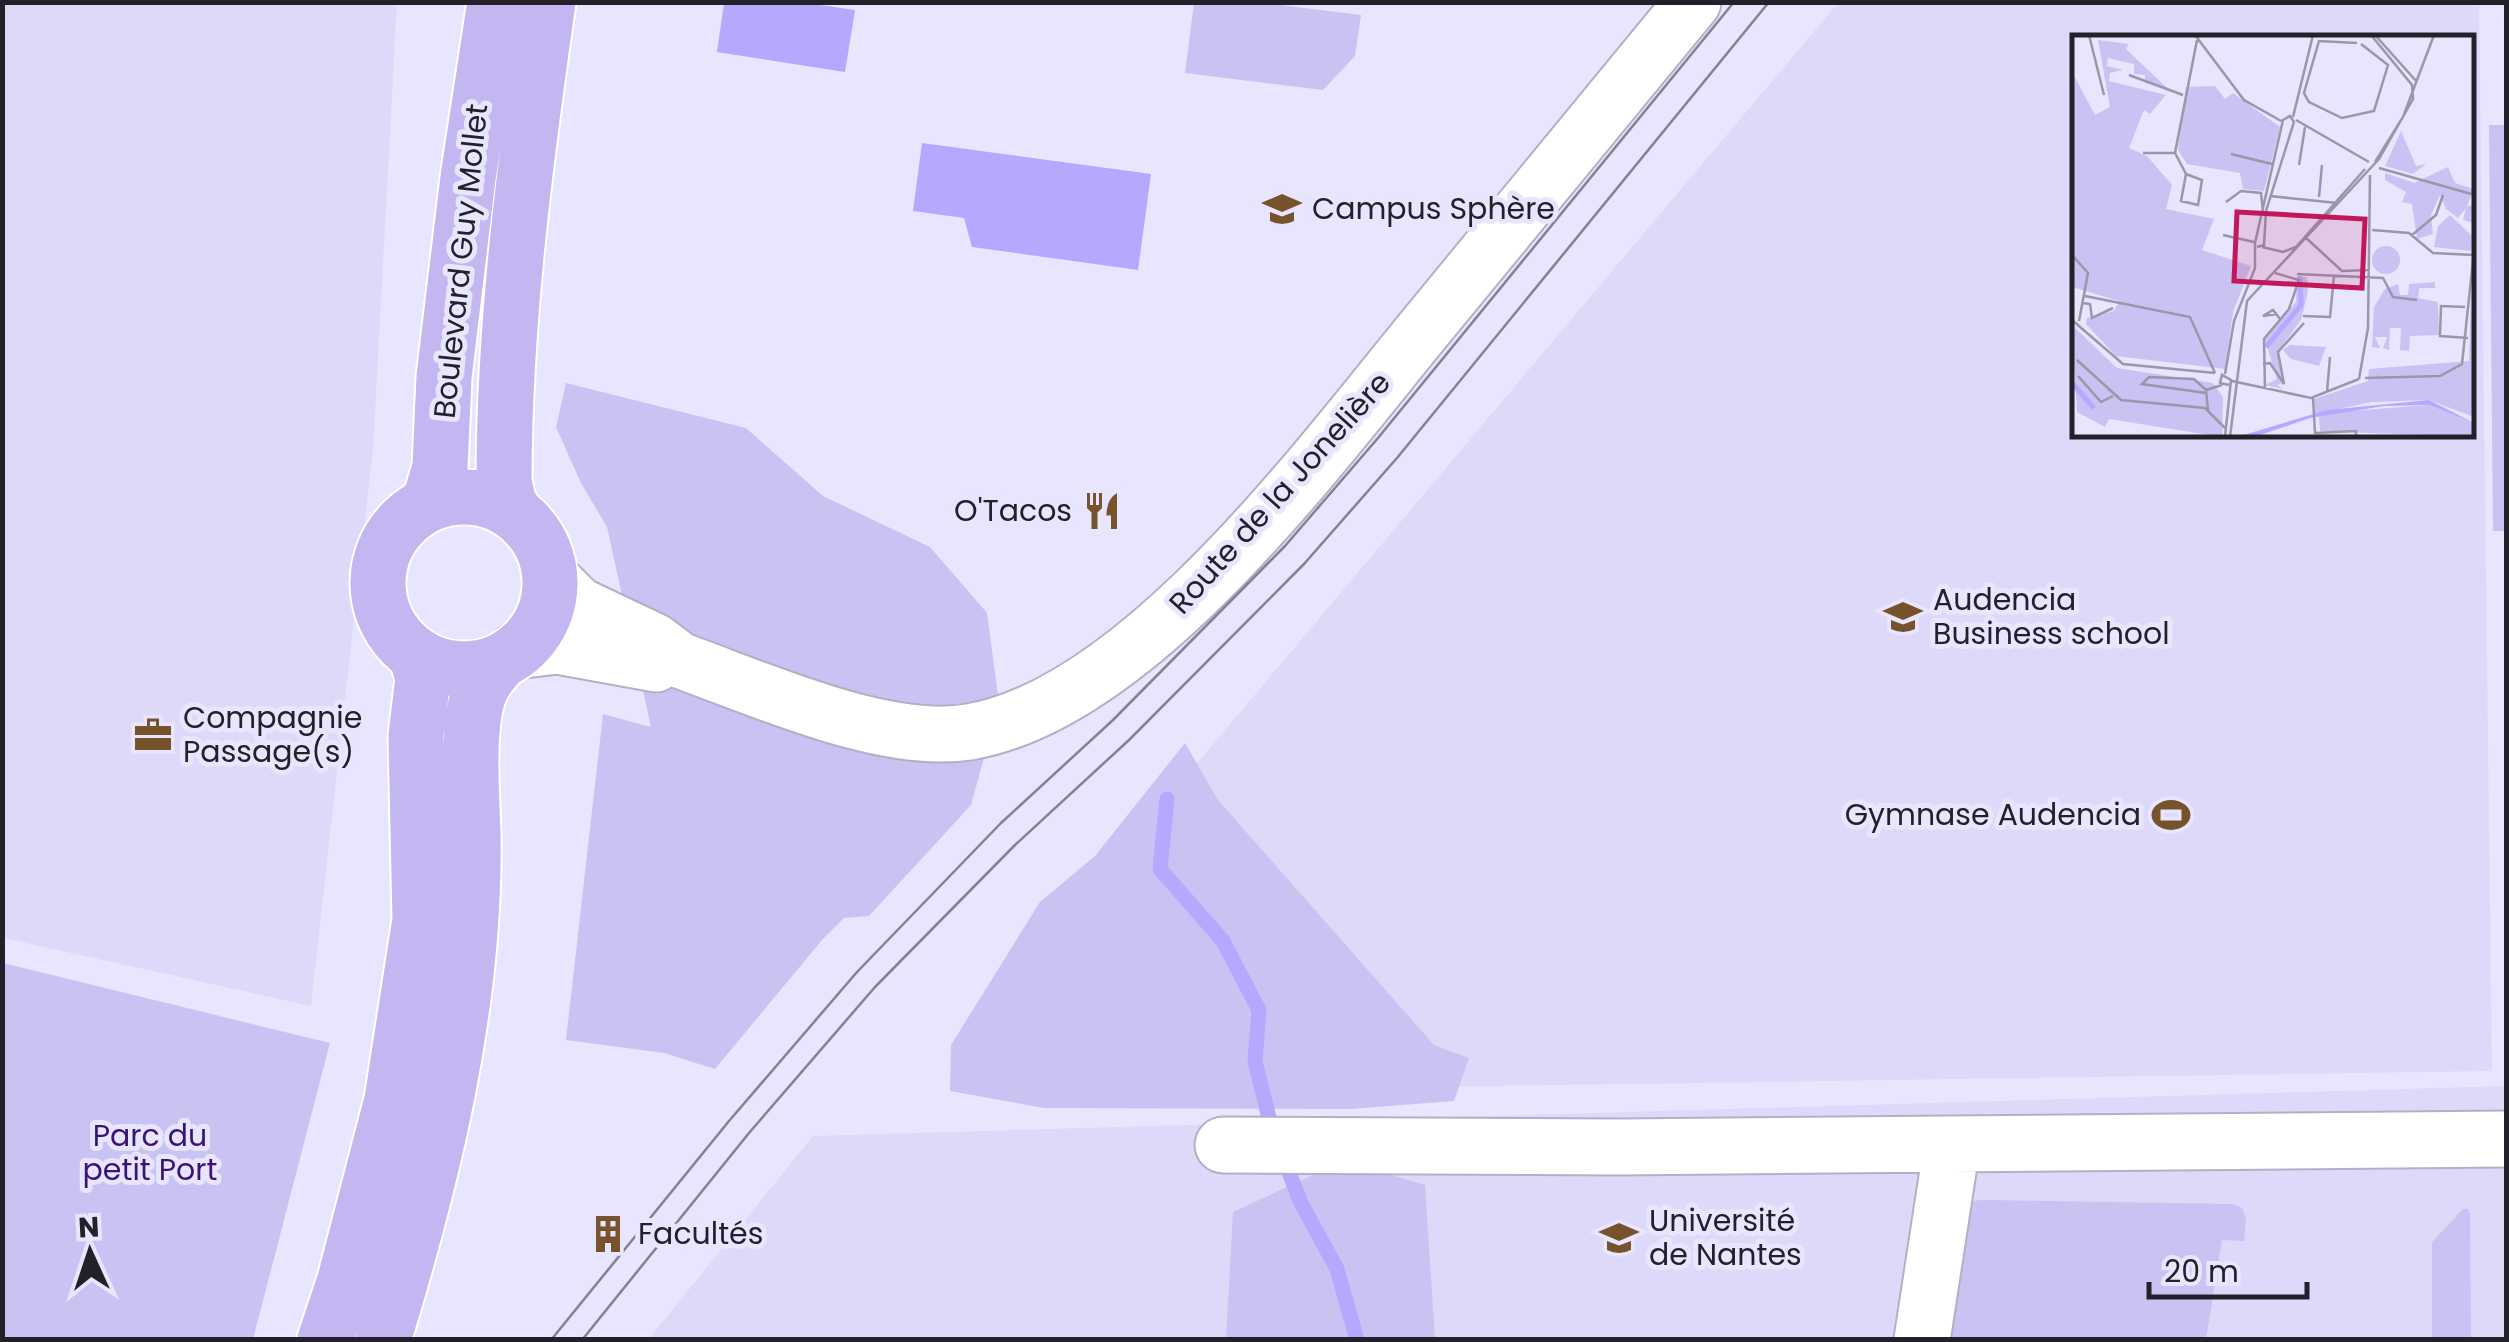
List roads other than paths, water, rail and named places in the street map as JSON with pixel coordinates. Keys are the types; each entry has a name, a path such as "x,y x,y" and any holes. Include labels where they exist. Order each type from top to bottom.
{"main road":[{"name":"Boulevard Guy Mollet","path":"416,512 430,501 440,467 444,377 468,178 495,2"},
{"name":"Boulevard Guy Mollet","path":"516,514 508,504 504,482 508,335 528,138 548,2"},
{"path":"383,1340 444,1110 472,923 472,767 478,694 486,678 509,656 542,618 550,578 543,549 516,514 495,503 473,497 449,498 416,512 386,546 378,580 381,605 390,627 416,654 436,664 480,667 509,656"},
{"path":"324,1340 345,1280 388,1118 420,920 416,736 422,678 416,654"}],"street":[{"name":"Route de la Jonelière","path":"550,578 578,605 654,640 680,660 896,732 934,736 971,732 1050,704 1177,613 1286,495 1694,2"},
{"name":"Route de la Jonelière","path":"509,656 557,646 649,665 680,660"},
{"path":"1223,1145 1454,1148 2506,1139"},
{"path":"1922,1340 1952,1145"}],"waterway":[{"path":"1167,799 1160,869 1223,941 1259,1010 1255,1061 1269,1118"},
{"path":"1289,1172 1300,1201 1337,1269 1357,1340"}],"tram line":[{"path":"551,1340 729,1121 857,972 1001,823 1113,720 1285,546 1734,2"},
{"path":"582,1340 749,1133 875,987 1304,564 1397,458 1769,2"}],"place":[{"name":"Campus Sphère","path":"1282,209"},
{"name":"O'Tacos","path":"1102,511"},
{"name":"Audencia Business school","path":"1903,617"},
{"name":"Compagnie Passage(s)","path":"153,735"},
{"name":"Gymnase Audencia","path":"2171,815"},
{"name":"Facultés","path":"608,1234"},
{"name":"Université de Nantes","path":"1619,1238"}],"park label":[{"name":"Parc du petit Port","path":"150,1153"}]}
